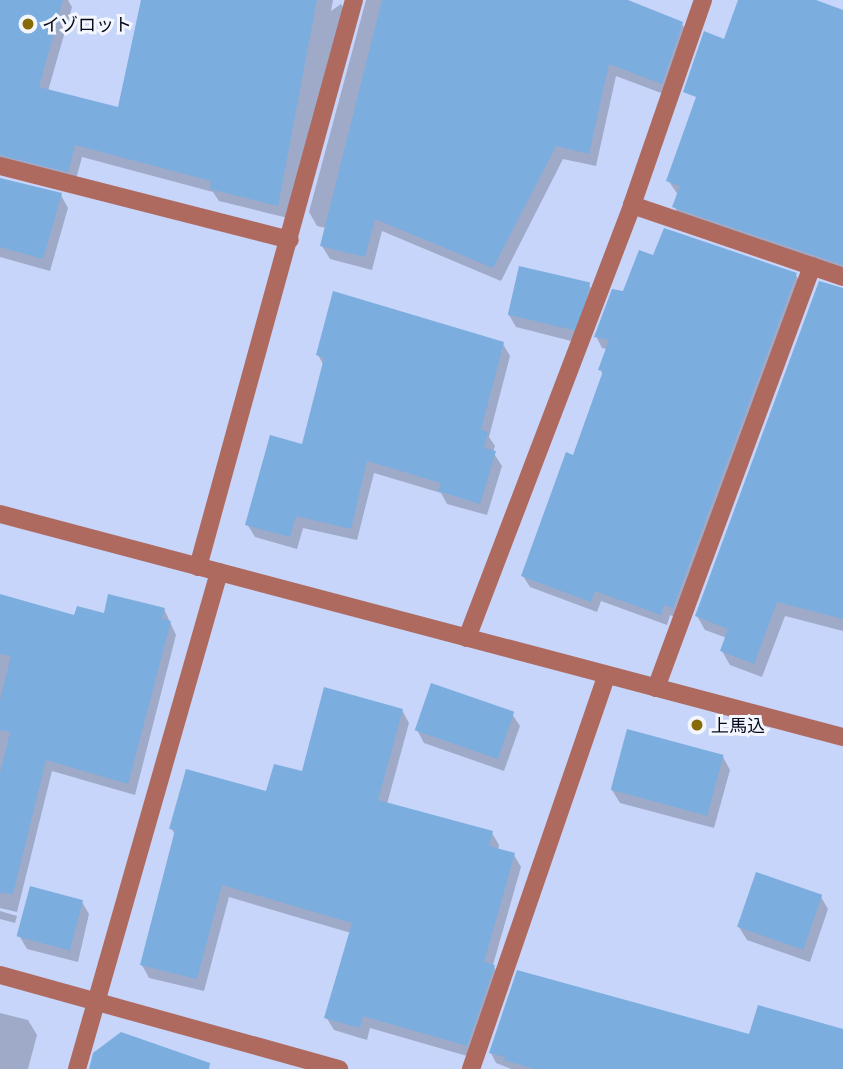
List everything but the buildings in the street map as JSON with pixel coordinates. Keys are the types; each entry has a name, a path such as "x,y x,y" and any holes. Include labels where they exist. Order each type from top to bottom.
{"street":[{"path":"198,567 354,0"},
{"path":"467,638 632,205 703,0"},
{"path":"0,166 290,240"},
{"path":"632,205 843,277"},
{"path":"656,688 812,266"},
{"path":"0,514 843,737"},
{"path":"77,1069 219,572"},
{"path":"471,1069 607,675"},
{"path":"0,975 339,1069"}],"place":[{"name":"イゾロット","path":"28,24"},
{"name":"上馬込","path":"697,725"}]}
